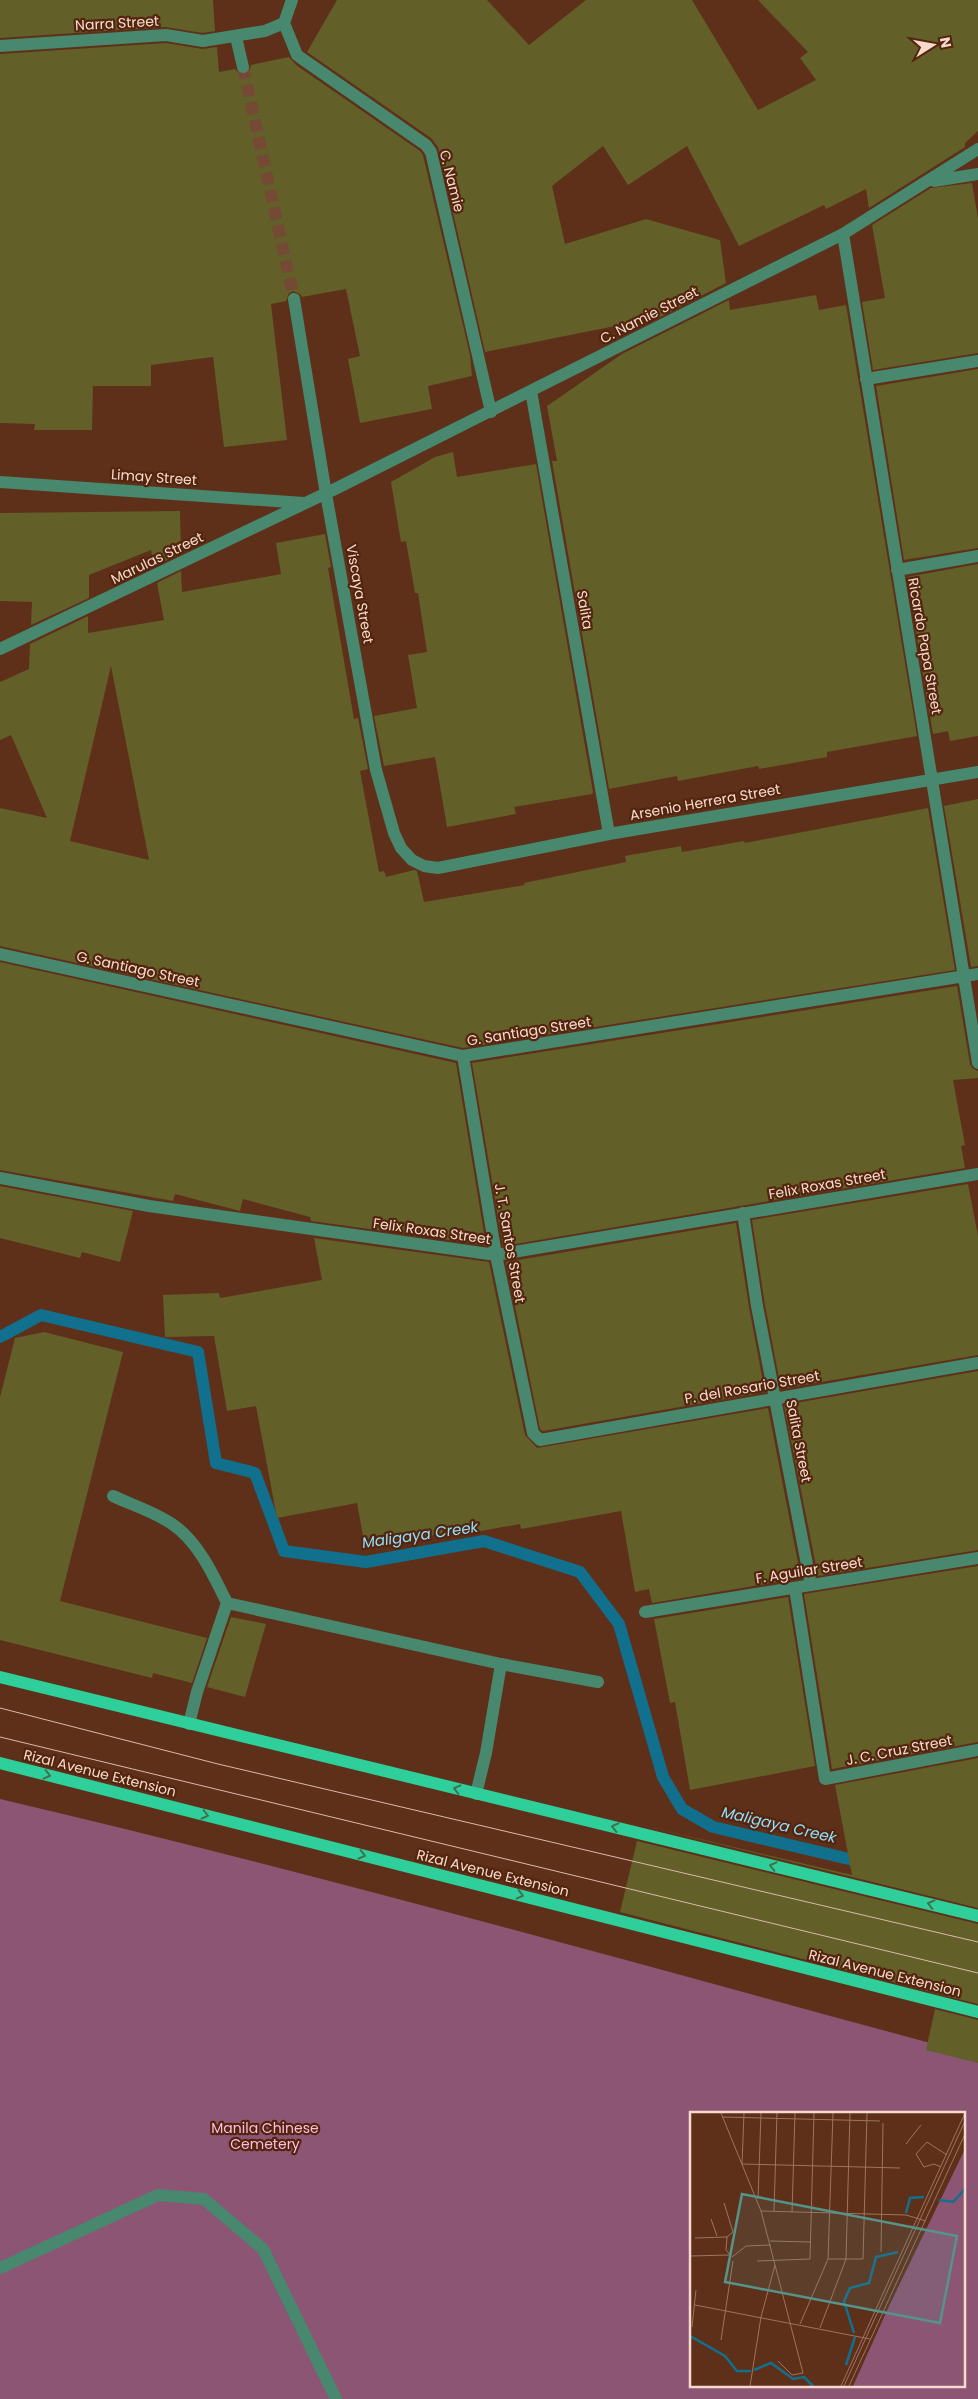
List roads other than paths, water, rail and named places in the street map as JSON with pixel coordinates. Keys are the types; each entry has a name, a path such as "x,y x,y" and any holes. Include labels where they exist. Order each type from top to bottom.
{"main road":[{"path":"0,1677 978,1916"},
{"name":"Rizal Avenue Extension","path":"0,1763 978,2012"}],"street":[{"path":"284,23 292,0"},
{"name":"Narra Street","path":"0,46 166,36 204,42 265,31 284,23"},
{"name":"C. Namie","path":"284,23 297,54 301,58 426,145 430,152 491,412"},
{"path":"236,37 243,67"},
{"name":"C. Namie Street","path":"326,494 843,234 929,182 978,149"},
{"path":"929,182 978,174"},
{"name":"Ricardo Papa Street","path":"843,234 978,1063"},
{"name":"Viscaya Street","path":"294,299 326,494 376,770 394,833 401,848 412,860 424,866 438,868"},
{"path":"866,379 978,361"},
{"name":"Salita","path":"532,391 609,834"},
{"name":"Limay Street","path":"0,482 306,503"},
{"name":"Marulas Street","path":"0,649 326,494"},
{"path":"897,570 978,556"},
{"name":"Arsenio Herrera Street","path":"438,868 609,834 978,772"},
{"name":"G. Santiago Street","path":"0,954 463,1056 978,974"},
{"name":"J. T. Santos Street","path":"463,1056 496,1255 533,1433"},
{"name":"Felix Roxas Street","path":"0,1178 149,1206 496,1255 978,1174"},
{"name":"Salita Street","path":"743,1213 757,1306 811,1585"},
{"name":"P. del Rosario Street","path":"533,1433 540,1440 550,1439 978,1363"},
{"path":"113,1496 173,1524 191,1543 212,1572 227,1603 197,1692 189,1724"},
{"name":"F. Aguilar Street","path":"645,1612 978,1558"},
{"name":"J. C. Cruz Street","path":"796,1588 825,1779 978,1750"},
{"path":"227,1603 501,1664 598,1682"},
{"path":"476,1794 486,1753 501,1664"},
{"path":"0,2268 158,2195 204,2199 263,2249 336,2399"}],"waterway":[{"name":"Maligaya Creek","path":"0,1337 41,1315 198,1352 216,1463 255,1473 284,1551 366,1562 484,1541 580,1572 619,1624 663,1777 682,1809 713,1827 866,1863"}],"tunnel":[{"path":"243,67 294,299"}],"tram line":[{"path":"0,1708 218,1764 978,1942"},
{"path":"0,1737 978,1973"}],"park label":[{"name":"Manila Chinese Cemetery","path":"265,2136"}]}
